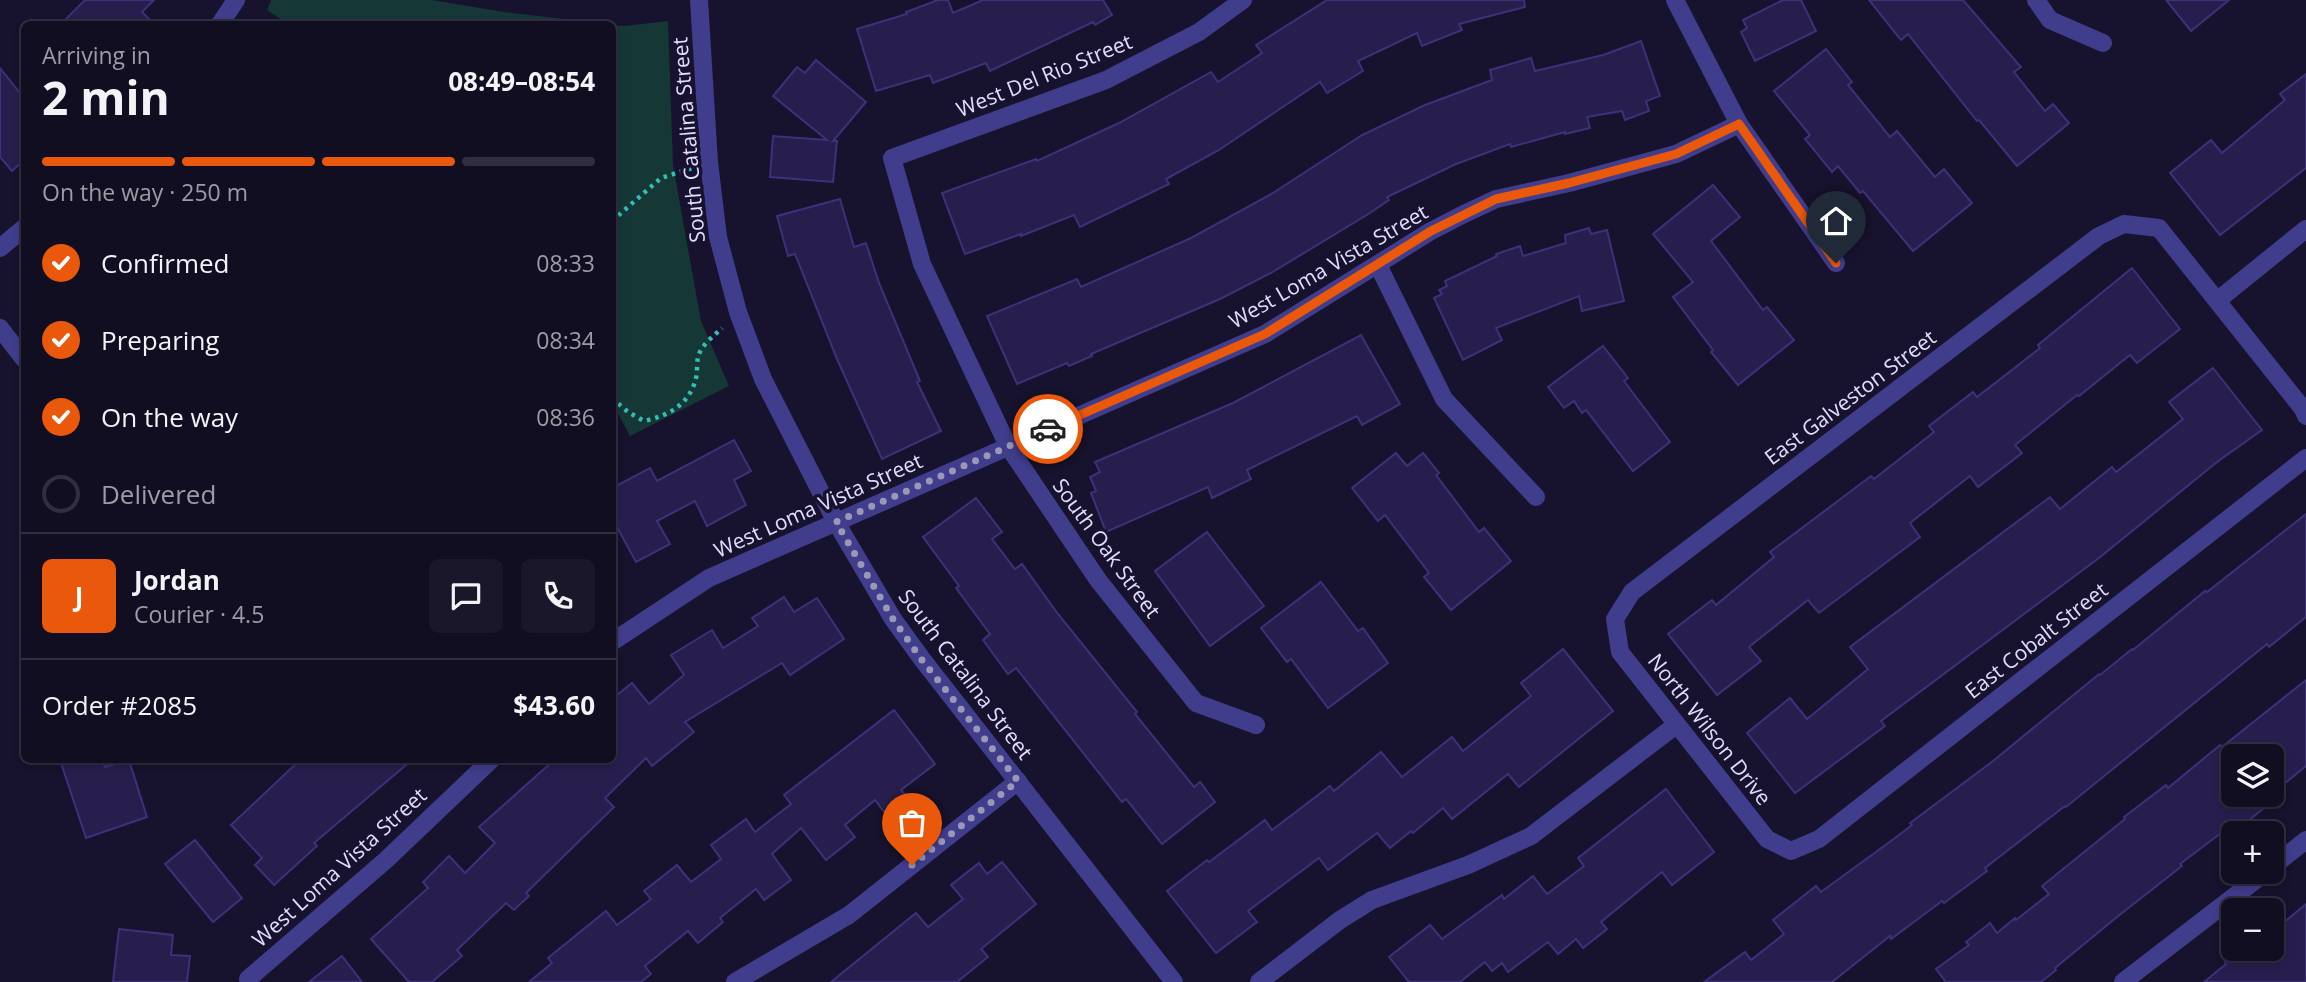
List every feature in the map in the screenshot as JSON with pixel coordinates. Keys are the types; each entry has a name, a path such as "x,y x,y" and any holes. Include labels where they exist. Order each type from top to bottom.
{"street":[{"name":"South Catalina Street","path":"699,0 709,163 718,237 738,312 763,379 836,522 893,619 922,660 1174,982"},
{"name":"West Del Rio Street","path":"892,158 1106,79 1199,32 1243,0"},
{"path":"1675,0 1739,124 1836,263"},
{"path":"2036,0 2050,20 2103,43"},
{"name":"West Loma Vista Street","path":"616,639 709,578 1265,334 1431,231 1496,199 1569,183 1676,154 1739,124"},
{"name":"South Oak Street","path":"892,158 922,264 1008,446 1098,580 1196,703 1256,725"},
{"name":"East Galveston Street","path":"1615,619 1632,592 1643,583 2099,236 2123,224 2159,228 2218,300"},
{"path":"2305,413 2218,300 2306,229"},
{"path":"0,247 21,230"},
{"path":"1378,265 1444,399 1536,497"},
{"path":"0,328 21,355"},
{"name":"East Cobalt Street","path":"1791,851 1819,839 2306,458"},
{"name":"North Wilson Drive","path":"1615,619 1620,652 1768,839 1791,851"},
{"path":"1259,982 1340,920 1372,900 1468,864 1531,836 1676,725"},
{"name":"West Loma Vista Street","path":"248,981 386,860 488,763"},
{"path":"736,982 849,915 1018,781"},
{"path":"2284,858 2306,841"},
{"path":"2123,982 2250,884"}],"path":[{"path":"616,217 661,178 709,163"},
{"path":"616,402 644,421 659,417 684,403 692,391 702,349 738,312"}],"green space":[{"path":"271,0 432,0 582,21 284,21 267,10"},
{"path":"668,21 673,165 701,321 729,386 630,436 616,410 616,25"}],"building":[{"path":"85,0 154,0 142,12 151,21 64,21"},
{"path":"938,0 948,0 953,13 983,0 1103,0 1112,15 990,71 986,63 933,83 930,75 876,91 857,29 907,14 906,12"},
{"path":"1327,0 1524,0 1525,7 1459,24 1462,30 1422,46 1417,33 1358,61 1363,71 1327,93 1320,82 1219,150 1166,179 1169,184 1080,227 1074,215 965,254 942,193 1036,159 1037,161 1119,123 1211,72 1218,82 1262,53 1256,45"},
{"path":"1783,0 1801,0 1816,31 1755,61 1741,32 1747,28 1743,20"},
{"path":"1869,0 1963,0 2021,67 2014,72 2045,111 2053,104 2069,123 2017,166 1979,120 1977,121 1908,34 1901,40"},
{"path":"2166,0 2229,0 2191,31"},
{"path":"1641,41 1660,96 1646,101 1649,111 1625,120 1622,111 1587,117 1590,128 1511,147 1510,144 1456,164 1387,197 1389,200 1370,213 1271,273 1220,299 1069,366 1067,363 1017,384 987,316 1077,279 1081,287 1191,238 1273,193 1362,135 1425,105 1492,80 1490,70 1531,58 1535,71 1603,55"},
{"path":"1826,49 1852,82 1848,85 1890,137 1897,131 1935,177 1944,169 1972,203 1913,251 1863,191 1860,193 1838,166 1832,172 1805,139 1810,135 1774,91"},
{"path":"816,60 866,102 833,141 837,141 833,182 770,177 773,136 827,140 773,96 797,67 805,73"},
{"path":"0,68 21,94 21,163 12,171 0,157"},
{"path":"2306,74 2306,168 2220,235 2170,173 2211,140 2222,153 2285,100 2280,94"},
{"path":"1713,185 1740,217 1711,241 1763,310 1767,307 1794,340 1738,385 1711,352 1713,350 1673,297 1693,282 1653,234"},
{"path":"840,199 854,247 866,243 879,283 920,381 917,382 941,431 882,459 837,359 795,254 788,256 777,216"},
{"path":"1589,228 1591,234 1607,230 1624,301 1582,311 1579,296 1496,328 1502,340 1463,360 1434,298 1442,294 1439,290 1447,286 1445,281 1497,256 1496,254 1520,246 1523,256 1566,243 1565,235"},
{"path":"2132,268 2180,329 2137,363 2130,355 2077,395 2015,445 2022,453 1978,487 1970,476 1910,523 1920,537 1819,613 1808,600 1749,647 1761,661 1717,695 1668,634 1712,600 1716,605 1774,557 1770,552 1871,476 1874,479 1934,432 1929,426 1973,392 1977,397 2040,348 2038,345"},
{"path":"1361,335 1400,404 1362,425 1357,416 1247,470 1251,479 1212,498 1208,487 1106,532 1091,493 1096,491 1090,477 1100,472 1095,462 1233,403"},
{"path":"1603,346 1628,378 1624,381 1670,442 1633,471 1586,410 1582,413 1574,401 1564,408 1548,387"},
{"path":"2213,368 2262,430 2217,462 2099,558 1881,721 1885,726 1795,793 1747,733 1790,698 1807,719 1868,669 1850,647 2050,497 2060,509 2112,467 2116,472 2183,419 2169,402"},
{"path":"734,440 751,471 734,480 746,505 707,526 695,501 657,521 670,544 636,562 616,525 616,486 650,468 657,481"},
{"path":"1396,453 1407,466 1423,453 1439,473 1436,475 1479,532 1484,528 1511,561 1451,610 1424,577 1429,573 1385,515 1378,521 1352,488"},
{"path":"976,498 1002,532 992,539 1015,569 1022,564 1058,614 1137,712 1135,714 1194,787 1200,782 1215,802 1162,844 1126,799 1122,802 1016,668 1008,674 983,640 990,634 923,537"},
{"path":"2306,514 2306,617 2269,647 2267,644 2066,807 1985,868 1987,871 1891,939 1890,936 1832,982 1704,982 1745,952 1751,960 1784,934 1773,920 1816,886 1821,892 1895,838 1912,825 1910,823 1993,761 2099,674"},
{"path":"1207,532 1264,606 1210,646 1155,571"},
{"path":"1321,582 1358,631 1363,628 1388,663 1328,708 1291,659 1287,662 1261,628"},
{"path":"784,597 794,612 817,598 844,639 790,675 782,663 685,722 694,732 652,766 646,758 605,798 614,807 526,893 529,896 514,910 506,903 457,950 462,956 432,982 409,982 371,939 428,888 423,882 449,856 465,873 495,843 479,827 551,763 616,763 616,696 632,683 649,704 684,675 671,655 712,630 723,648 758,626 752,618"},
{"path":"1563,649 1613,711 1519,787 1508,774 1452,819 1443,808 1390,848 1377,833 1328,870 1319,858 1248,911 1257,922 1216,953 1167,891 1265,820 1272,830 1330,786 1334,791 1381,752 1402,777 1452,737 1463,751 1531,696 1521,683"},
{"path":"2306,680 2306,766 2284,784 2284,744 2226,744"},
{"path":"894,710 935,764 901,790 907,797 885,813 875,800 845,825 855,837 826,860 801,828 772,854 791,880 764,900 756,889 720,918 723,922 698,943 688,931 645,966 651,974 641,982 529,982 552,963 548,958 606,911 617,925 651,899 644,891 677,865 691,882 721,859 711,845 746,819 755,832 791,804 784,795"},
{"path":"2220,745 2221,807 2265,807 2248,821 2221,821 2221,833 2180,864 2182,866 2041,982 1946,982 1936,969 1969,945 1966,942 1990,923 1997,933 2015,918 2016,920 2049,894 2042,886 2125,819 2124,817 2166,785 2168,788"},
{"path":"61,763 103,763 105,767 130,763 147,817 86,838"},
{"path":"297,763 408,763 314,843 317,846 274,885 255,865 262,858 231,825"},
{"path":"1666,789 1714,852 1672,885 1662,872 1601,922 1607,929 1583,948 1576,939 1558,954 1548,942 1508,972 1502,963 1492,971 1485,962 1460,982 1409,982 1389,957 1430,925 1442,939 1502,895 1504,899 1533,876 1547,894 1584,866 1578,858"},
{"path":"195,840 242,898 213,922 165,864"},
{"path":"1002,862 1036,904 981,949 988,957 957,982 831,982 916,913 928,927 963,899 951,885 979,863 987,874"},
{"path":"2306,904 2306,982 2204,982 2226,961 2284,961 2284,922"},
{"path":"119,929 173,935 171,955 190,956 187,982 113,982"},
{"path":"342,956 362,982 309,982"}],"way so far":[{"path":"912,865 1018,781 893,619 836,522 1048,429"}],"route":[{"path":"1048,429 1265,334 1431,231 1496,199 1569,183 1676,154 1739,124 1836,263"}]}
